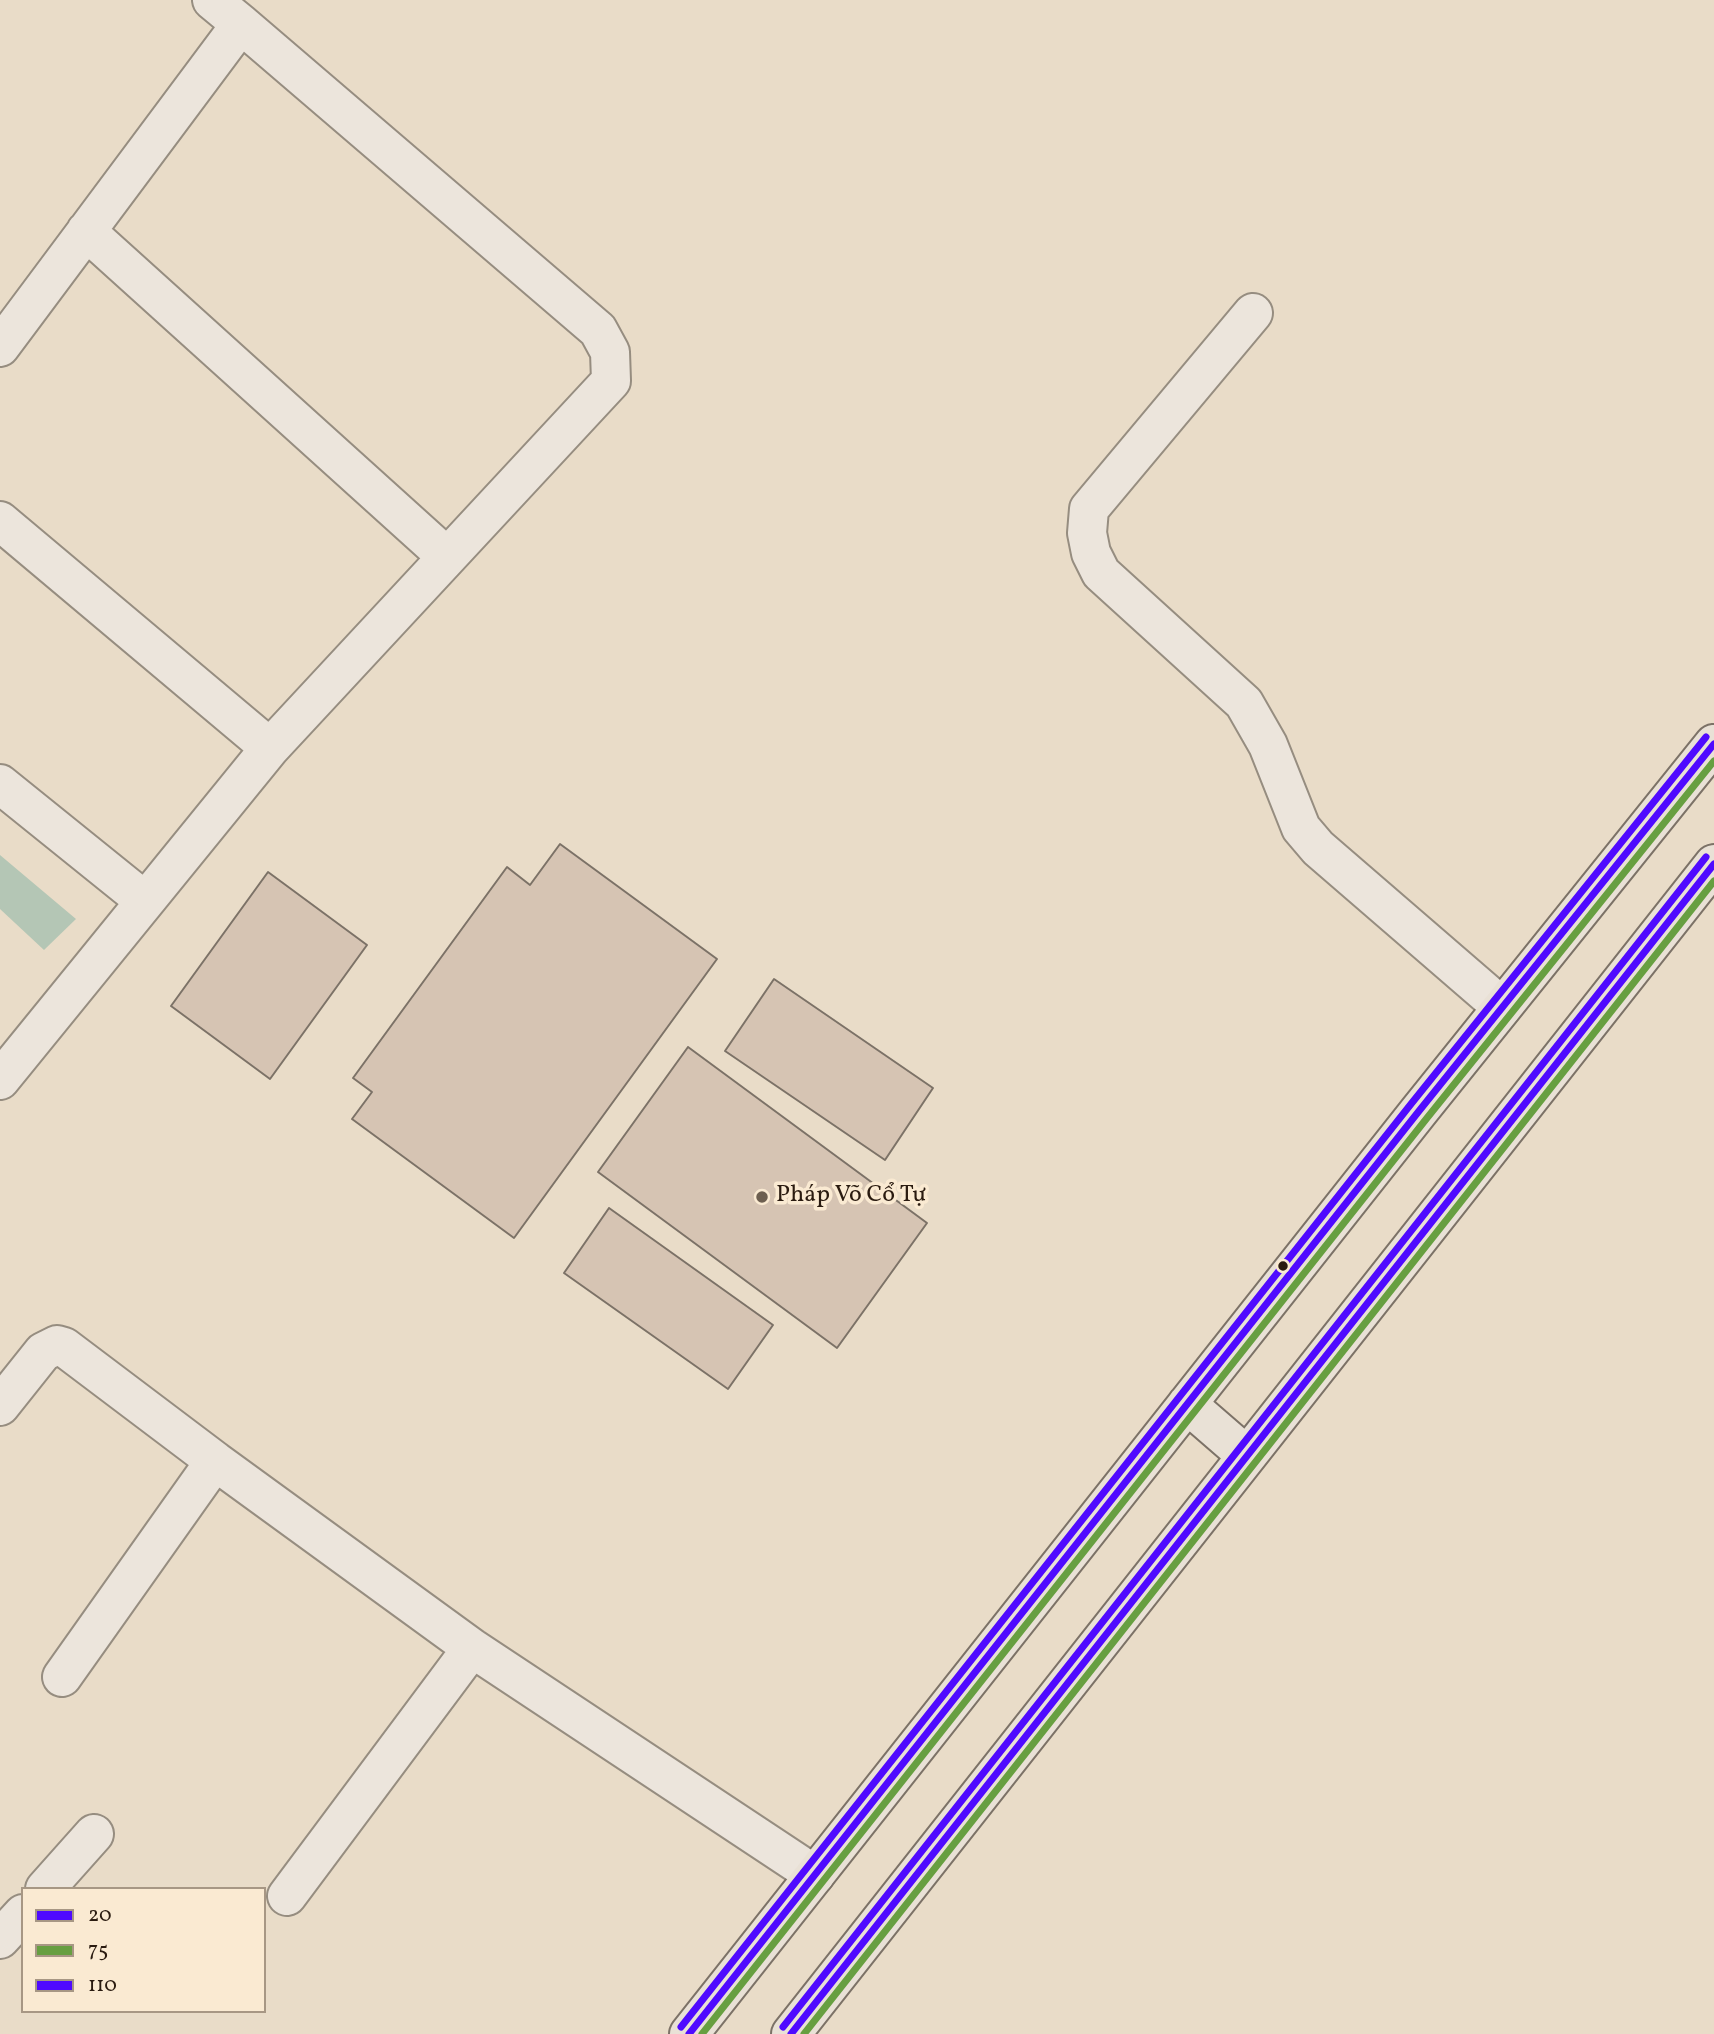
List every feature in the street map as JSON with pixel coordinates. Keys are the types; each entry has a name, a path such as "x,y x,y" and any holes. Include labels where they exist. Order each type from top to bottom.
{"main road":[{"path":"689,2034 1502,1007 1714,744"},
{"path":"791,2034 1714,864"},
{"path":"1187,1404 1247,1455"}],"street":[{"path":"0,347 86,231 226,12 598,330 610,352 611,381 270,748 0,1080"},
{"path":"86,231 447,557"},
{"path":"1253,313 1089,509 1087,533 1091,553 1101,573 1244,703 1268,745 1301,828 1318,848 1502,1007"},
{"path":"0,520 270,748"},
{"path":"0,784 145,901"},
{"path":"0,1406 43,1352 57,1345 64,1347 472,1648 815,1875"},
{"path":"62,1677 215,1461"},
{"path":"287,1896 472,1648"},
{"path":"47,1887 94,1834"},
{"path":"0,1939 21,1916"}],"shaded area":[{"path":"0,855 76,919 44,950 0,909"}],"building":[{"path":"560,844 717,959 514,1238 352,1119 372,1092 353,1078 507,867 530,885"},
{"path":"268,872 367,945 270,1079 171,1006"},
{"path":"774,979 933,1088 885,1160 725,1051"},
{"name":"Pháp Võ Cổ Tự","path":"688,1047 927,1223 837,1348 598,1172"},
{"path":"609,1208 773,1325 728,1389 564,1273"}],"transit line":[{"name":"110","path":"681,2027 1411,1104 1706,737"},
{"name":"20","path":"689,2034 1419,1111 1714,744"},
{"name":"75","path":"702,2034 1427,1118 1714,761"},
{"name":"110","path":"783,2027 1706,857"},
{"name":"20","path":"791,2034 1714,864"},
{"name":"75","path":"804,2034 1714,881"}],"place":[{"name":"Pháp Võ Cổ Tự","path":"762,1197"}]}
